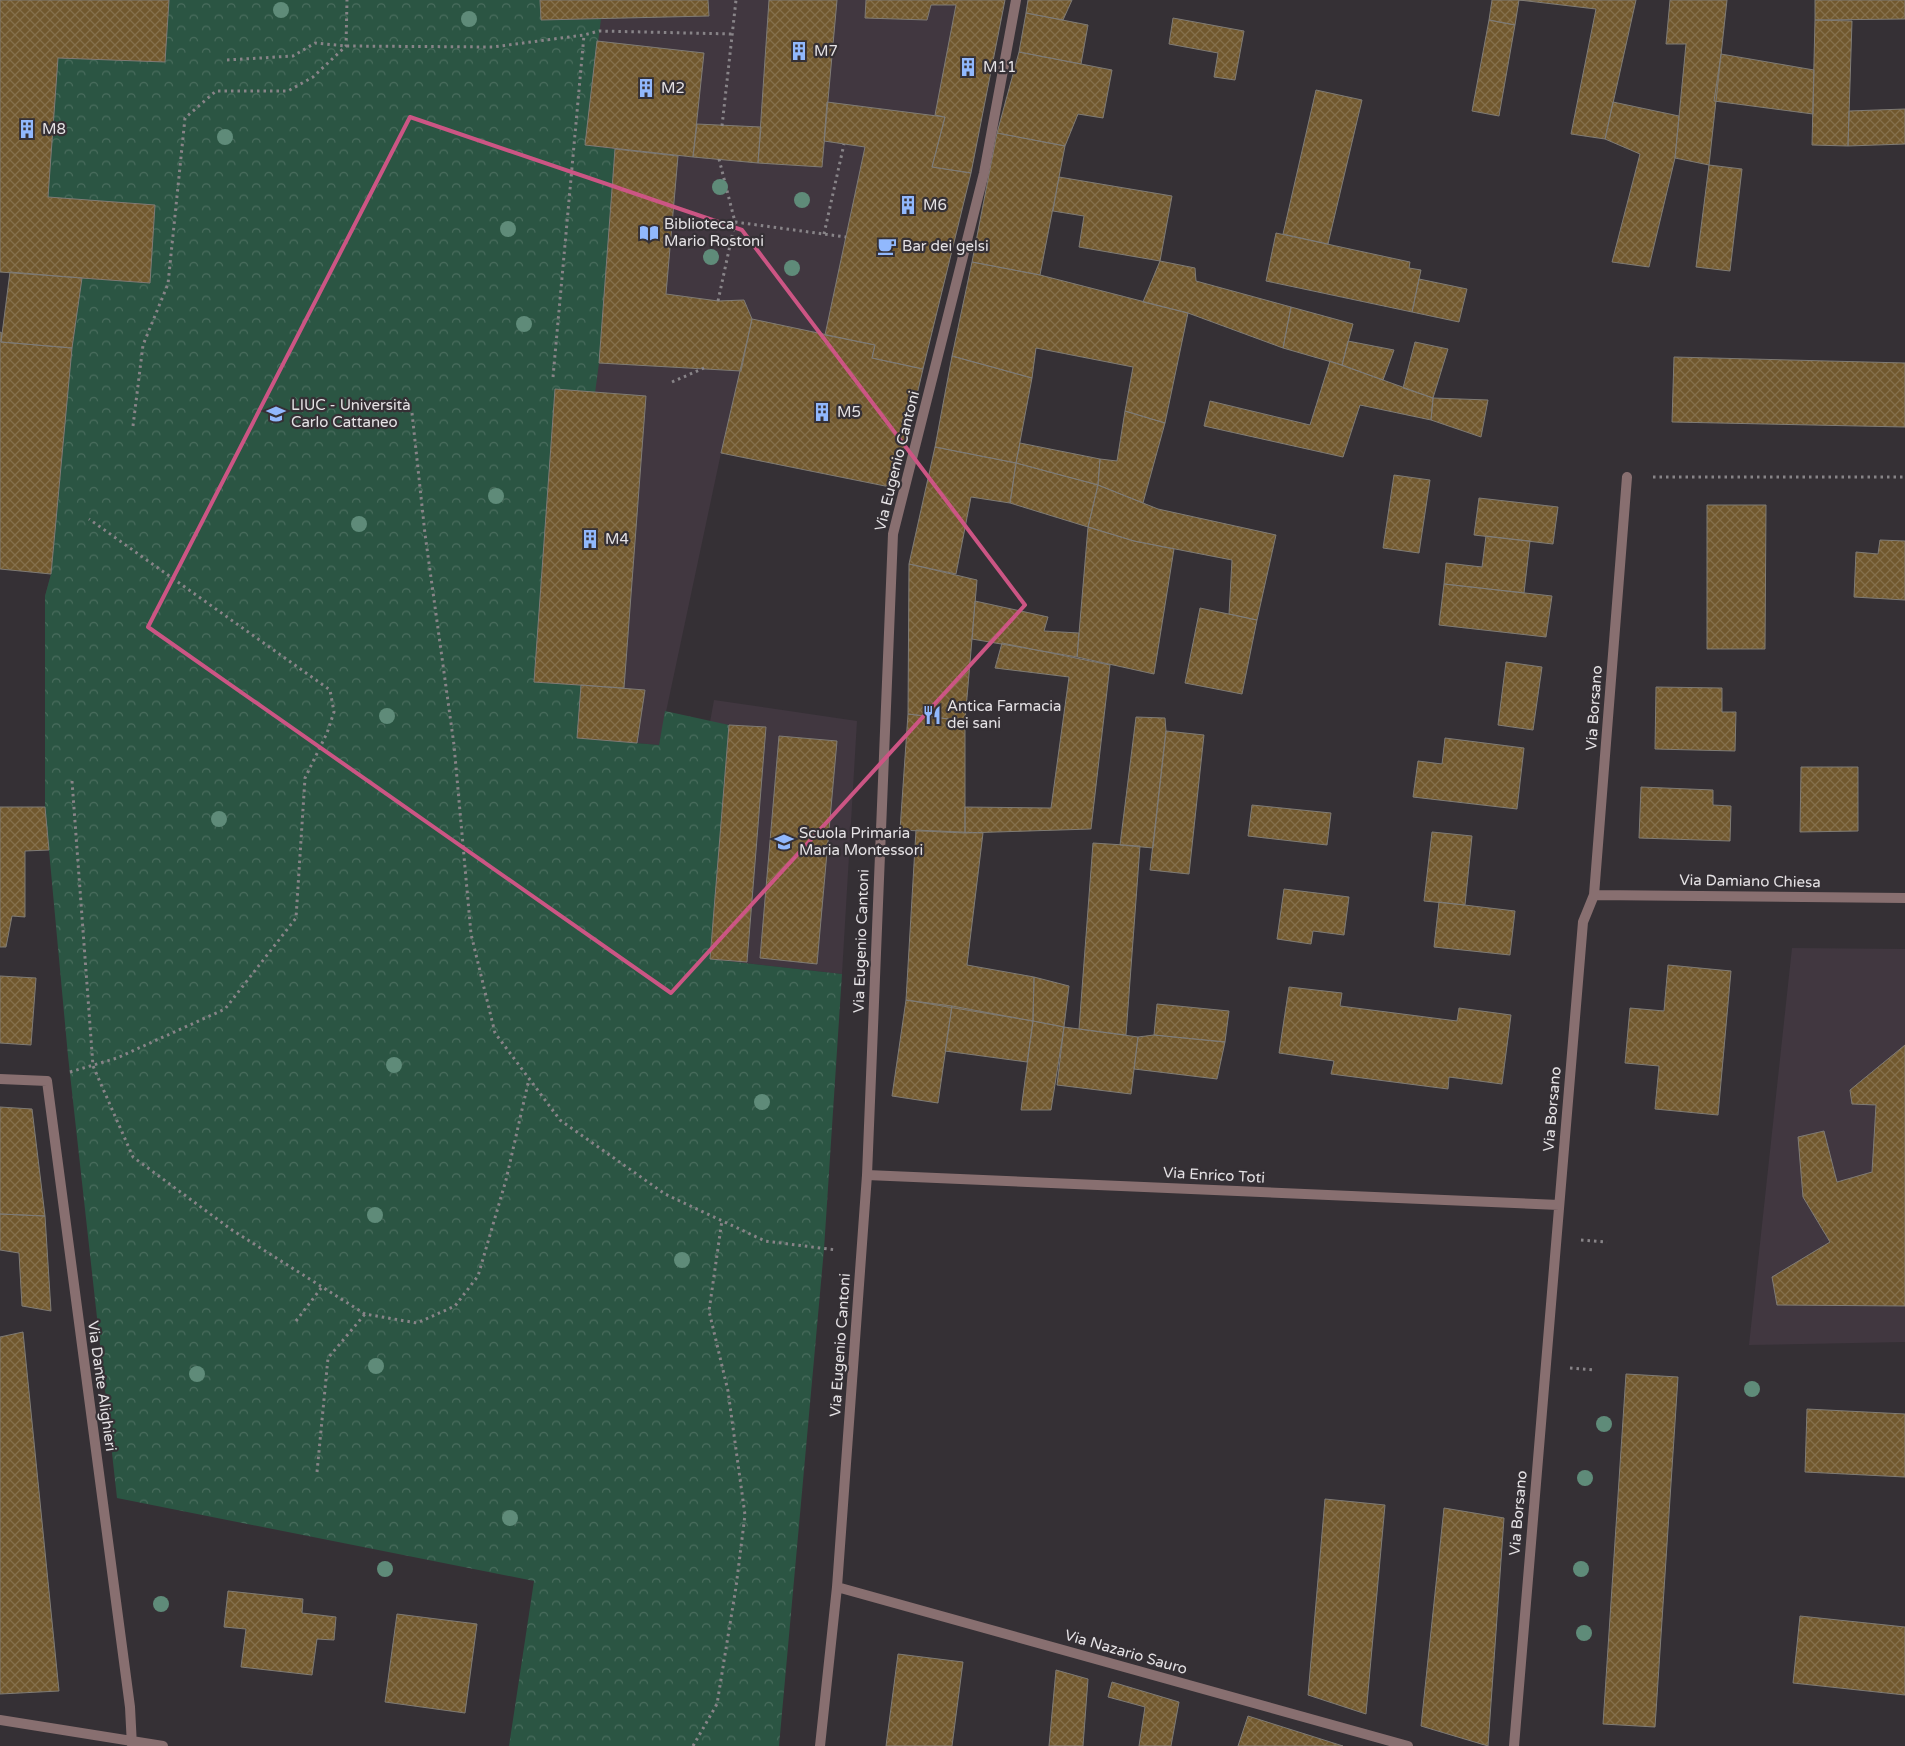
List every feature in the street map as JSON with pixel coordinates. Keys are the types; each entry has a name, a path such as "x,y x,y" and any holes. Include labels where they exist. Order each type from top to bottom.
{"street":[{"name":"Via Eugenio Cantoni","path":"820,1746 837,1587 867,1175 893,534 984,173 1016,0"},
{"name":"Via Borsano","path":"1514,1746 1583,922 1594,894 1627,477"},
{"name":"Via Damiano Chiesa","path":"1594,894 1905,898"},
{"path":"0,1078 47,1081"},
{"name":"Via Dante Alighieri","path":"47,1081 127,1688 132,1743"},
{"name":"Via Enrico Toti","path":"867,1175 1559,1205"},
{"name":"Via Nazario Sauro","path":"837,1587 1408,1746"},
{"path":"0,1720 132,1743 163,1746"}],"path":[{"path":"133,426 143,345 168,284 185,118 216,91 288,91 313,77 346,46 347,0"},
{"path":"722,126 736,0"},
{"path":"227,60 292,56 315,43 346,46 494,47 584,35 599,31 733,34"},
{"path":"553,376 584,35"},
{"path":"824,234 844,144"},
{"path":"718,159 735,222 718,300"},
{"path":"735,222 846,237"},
{"path":"672,382 704,368"},
{"path":"412,413 425,534 454,744 471,934 495,1033 560,1120 665,1194 765,1241 862,1254"},
{"path":"1627,477 1905,478"},
{"path":"47,1081 69,1072 117,1058 225,1009 296,918 305,778 327,733 334,712 330,690 89,518"},
{"path":"72,781 93,1066 133,1157 232,1230 365,1314 417,1323 455,1306 478,1276 506,1180 529,1079"},
{"path":"693,1746 717,1704 736,1587 745,1515 728,1392 709,1311 722,1220"},
{"path":"296,1321 322,1287"},
{"path":"317,1472 328,1358 365,1314"}],"highlighted area":[{"path":"410,117 742,230 1025,605 671,993 148,627"}],"shaded area":[{"name":"LIUC - Università Carlo Cattaneo","path":"0,0 1005,0 895,488 721,453 659,745 577,738 534,682 45,596 51,574 72,348 82,278 0,272"},
{"name":"Scuola Primaria Maria Montessori","path":"714,700 857,721 842,974 710,959 729,725 710,722"},
{"path":"1792,948 1905,949 1905,1342 1749,1345"}],"green space":[{"path":"169,0 540,0 541,20 601,19 585,145 615,149 599,363 595,393 555,390 534,682 581,685 577,738 659,745 665,711 729,725 710,959 842,974 824,1249 779,1746 509,1746 534,1581 117,1498 68,1056 45,807 45,596 51,574 72,348 82,278 149,283 155,206 48,197 58,58 165,62"}],"building":[{"name":"M8","path":"0,0 169,0 165,62 58,58 48,197 155,205 150,283 0,272"},
{"path":"540,0 708,0 709,16 541,20"},
{"name":"M7","path":"769,0 837,0 822,167 758,163"},
{"name":"M11","path":"866,0 1005,0 971,173 932,167 945,117 935,115 956,5 931,5 927,20 865,18"},
{"path":"1028,0 1072,0 1063,20 1026,13"},
{"path":"1492,0 1519,0 1515,25 1489,20"},
{"path":"1519,0 1636,0 1605,139 1571,134 1596,9"},
{"path":"1670,0 1727,0 1709,165 1675,158 1686,44 1666,44"},
{"path":"1815,0 1905,0 1905,19 1815,20"},
{"path":"1026,13 1088,25 1081,64 1019,52"},
{"path":"1173,18 1244,31 1235,80 1214,77 1218,53 1169,44"},
{"path":"1489,20 1515,25 1499,116 1472,111"},
{"path":"1815,20 1852,21 1848,146 1812,145"},
{"name":"M2","path":"597,41 704,53 693,157 585,145"},
{"path":"1019,52 1112,70 1103,118 1078,114 1065,146 997,133"},
{"path":"1721,54 1814,70 1813,114 1714,101"},
{"path":"1316,90 1362,100 1328,244 1283,234"},
{"name":"M6","path":"827,102 945,117 932,167 971,173 923,369 872,358 875,345 825,335 865,147 824,141"},
{"path":"1613,102 1679,116 1675,158 1649,267 1612,262 1640,154 1605,139"},
{"path":"1905,109 1905,144 1848,146 1849,111"},
{"path":"697,124 761,127 758,163 693,157"},
{"path":"997,133 1065,146 1040,275 972,262"},
{"path":"615,149 678,156 666,294 718,301 744,300 752,319 741,371 599,363"},
{"path":"1709,165 1742,169 1730,271 1696,267"},
{"path":"1059,177 1172,196 1160,261 1079,247 1084,216 1053,211"},
{"path":"1276,233 1410,262 1409,268 1421,270 1412,312 1266,281"},
{"path":"1160,261 1195,268 1196,281 1291,307 1283,348 1188,313 1143,302"},
{"path":"972,262 1040,275 1188,313 1165,423 1125,411 1133,367 1036,348 1032,378 952,356"},
{"path":"10,272 82,278 72,348 1,342"},
{"path":"1419,279 1467,289 1459,322 1412,312"},
{"path":"1291,307 1353,324 1342,365 1283,348"},
{"name":"M5","path":"752,319 875,345 872,358 923,369 895,488 721,453"},
{"path":"0,332 2,333 1,342 72,348 51,574 0,569"},
{"path":"1348,341 1394,350 1383,380 1342,365"},
{"path":"1415,342 1448,349 1433,398 1403,388"},
{"path":"952,356 1032,378 1016,463 935,447"},
{"path":"1674,357 1905,363 1905,427 1672,422"},
{"path":"1330,361 1433,398 1431,420 1360,405 1343,457 1204,426 1210,401 1310,425"},
{"name":"M4","path":"555,389 646,396 624,688 534,682"},
{"path":"1433,398 1488,400 1481,437 1431,420"},
{"path":"1125,411 1165,423 1143,503 1098,485 1100,459 1117,461"},
{"path":"1020,443 1100,459 1098,485 1016,463"},
{"path":"935,447 1016,463 1010,503 971,497 956,574 909,564"},
{"path":"1016,463 1098,485 1088,527 1010,503"},
{"path":"1394,475 1430,480 1419,553 1383,548"},
{"path":"1098,485 1158,509 1276,535 1257,620 1229,614 1232,560 1134,541 1088,527"},
{"path":"1479,498 1558,507 1553,544 1474,535"},
{"path":"1707,505 1766,505 1765,649 1707,649"},
{"path":"1088,527 1134,541 1174,549 1154,674 1077,657"},
{"path":"1486,536 1530,541 1524,593 1444,584 1446,563 1482,567"},
{"path":"1880,540 1905,541 1905,600 1854,597 1856,552 1878,554"},
{"path":"909,564 977,580 965,721 908,714"},
{"path":"1444,584 1552,596 1546,637 1439,625"},
{"path":"975,601 1048,617 1044,631 1079,633 1077,657 972,639"},
{"path":"1200,608 1257,620 1242,694 1185,683"},
{"path":"1002,643 1110,665 1091,829 965,833 965,807 1051,808 1069,677 995,668"},
{"path":"1506,662 1542,667 1533,730 1498,725"},
{"path":"581,685 645,690 637,743 577,738"},
{"path":"1656,687 1722,688 1722,712 1736,712 1735,751 1655,749"},
{"path":"908,714 965,721 965,833 900,830"},
{"path":"1136,717 1165,718 1166,731 1153,848 1120,845"},
{"path":"729,725 766,727 747,962 710,959"},
{"path":"1166,731 1204,735 1189,874 1150,870"},
{"path":"779,736 837,741 817,964 760,958"},
{"path":"1445,738 1524,748 1517,809 1413,797 1418,761 1442,764"},
{"path":"1801,767 1858,767 1858,831 1800,832"},
{"path":"1641,787 1713,790 1713,805 1731,806 1730,841 1639,838"},
{"path":"1252,805 1331,813 1327,845 1248,836"},
{"path":"0,807 45,807 49,850 25,851 25,917 12,916 6,947 0,947"},
{"path":"916,830 983,833 967,965 1034,977 1033,1021 906,1000"},
{"path":"1432,832 1472,836 1465,905 1424,901"},
{"path":"1093,843 1140,846 1126,1035 1079,1029"},
{"path":"1284,889 1349,897 1344,935 1313,931 1311,944 1277,939"},
{"path":"1439,902 1515,911 1510,955 1434,947"},
{"path":"1668,965 1731,971 1718,1115 1655,1109 1659,1066 1625,1063 1630,1008 1664,1011"},
{"path":"0,976 36,978 31,1045 0,1043"},
{"path":"1034,977 1069,986 1064,1027 1033,1021"},
{"path":"1289,987 1342,993 1340,1006 1457,1021 1459,1008 1511,1015 1502,1084 1449,1077 1448,1089 1331,1074 1334,1061 1279,1053"},
{"path":"906,1000 952,1006 938,1103 892,1096"},
{"path":"1157,1004 1229,1011 1225,1042 1154,1035"},
{"path":"952,1006 1033,1021 1027,1062 945,1051"},
{"path":"1033,1021 1064,1027 1051,1110 1021,1110"},
{"path":"1064,1027 1138,1037 1131,1094 1057,1085"},
{"path":"1154,1035 1225,1042 1217,1079 1134,1069 1138,1037"},
{"path":"1905,1045 1905,1306 1777,1305 1772,1277 1830,1242 1803,1197 1798,1137 1824,1131 1837,1182 1872,1172 1876,1105 1852,1104 1850,1090"},
{"path":"0,1107 32,1109 45,1216 0,1214"},
{"path":"0,1214 45,1216 51,1311 22,1306 19,1253 0,1250"},
{"path":"23,1332 59,1691 0,1694 0,1337"},
{"path":"1626,1374 1678,1377 1655,1727 1603,1724"},
{"path":"1807,1409 1905,1414 1905,1477 1805,1472"},
{"path":"1325,1499 1385,1505 1366,1714 1308,1695"},
{"path":"1444,1508 1504,1518 1488,1746 1421,1726"},
{"path":"228,1591 303,1599 302,1613 336,1617 334,1640 317,1639 312,1675 241,1667 246,1629 224,1627"},
{"path":"397,1614 477,1624 465,1713 385,1702"},
{"path":"1800,1616 1905,1627 1905,1695 1793,1683"},
{"path":"898,1654 963,1662 952,1746 886,1746"},
{"path":"1056,1670 1088,1679 1083,1746 1049,1746"},
{"path":"1112,1682 1179,1702 1171,1746 1139,1746 1145,1707 1108,1697"},
{"path":"1248,1716 1343,1746 1238,1746"}],"place":[{"name":"M7","path":"799,51"},
{"name":"M11","path":"968,67"},
{"name":"M2","path":"646,88"},
{"name":"M8","path":"27,129"},
{"name":"M6","path":"908,205"},
{"name":"Biblioteca Mario Rostoni","path":"649,233"},
{"name":"Bar dei gelsi","path":"887,246"},
{"name":"M5","path":"822,412"},
{"name":"LIUC - Università Carlo Cattaneo","path":"276,414"},
{"name":"M4","path":"590,539"},
{"name":"Antica Farmacia dei sani","path":"932,715"},
{"name":"Scuola Primaria Maria Montessori","path":"784,842"}]}
